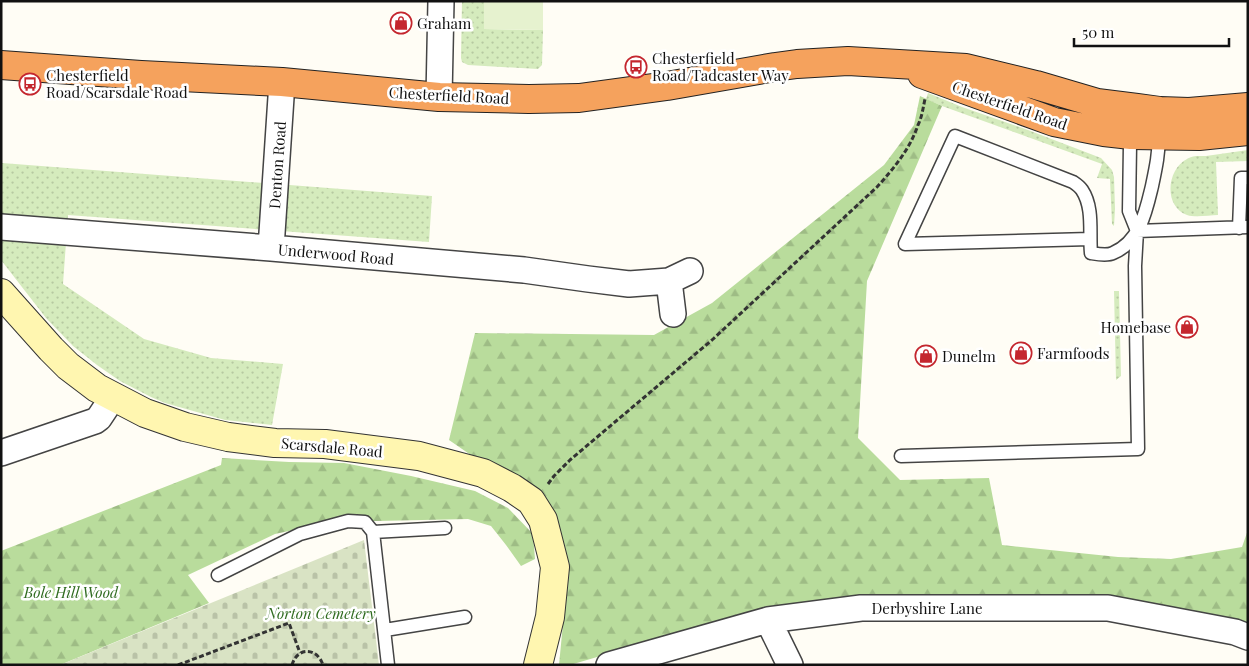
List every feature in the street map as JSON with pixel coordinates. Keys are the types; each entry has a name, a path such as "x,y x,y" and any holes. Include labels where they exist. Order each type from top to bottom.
{"highway":[{"name":"Chesterfield Road","path":"1,65 141,75 282,82 439,97 529,99 579,98 675,85 797,64 848,61 966,68 1036,85 1152,119 1199,136 1248,131"},
{"name":"Chesterfield Road","path":"894,64 1054,122 1104,132 1131,135 1152,119 1189,112 1248,107"}],"street":[{"path":"439,97 441,1"},
{"name":"Denton Road","path":"271,248 282,82"},
{"name":"Underwood Road","path":"1,227 524,270 629,284 680,276 673,314"},
{"name":"Scarsdale Road","path":"1,293 68,366 83,378 113,397 160,419 228,438 326,444 419,456 483,473 532,501 543,520 556,567 550,616 538,665"},
{"path":"1,453 96,421 113,397"},
{"name":"Derbyshire Lane","path":"609,665 768,620 861,608 1108,608 1234,632 1248,637"},
{"path":"768,620 790,665"}],"lane":[{"path":"1090,239 905,244 956,136 1073,182 1082,190 1090,215 1090,239 1090,253 1112,254 1126,245 1137,231 1146,212 1159,151 1152,119"},
{"path":"901,456 1138,449 1134,266 1137,231 1129,211 1131,135"},
{"path":"1137,231 1244,228 1241,178 1248,178"},
{"path":"218,575 300,534 348,521 365,522 373,532 388,665"},
{"path":"373,532 445,528"},
{"path":"384,630 465,617"}],"path":[{"path":"532,501 570,460 712,340 877,187 908,148 919,125 926,94"},
{"path":"178,665 289,623 300,653"},
{"path":"292,665 300,653 306,652 314,653 318,656 322,665"}],"green space":[{"path":"462,1 484,1 484,29 543,30 542,65 538,69 468,65 462,62"},
{"path":"484,1 543,1 543,30 484,29"},
{"path":"928,93 1101,158 1112,170 1114,177 1114,226 1112,224 1110,179 1097,178 1102,164 942,106 926,99"},
{"path":"920,96 942,106 867,281 858,438 900,480 989,478 1002,545 1118,557 1171,559 1242,547 1248,530 1248,634 1021,602 665,637 570,665 559,665 568,572 545,506 449,440 475,333 654,335 712,303 884,165 914,125"},
{"path":"1248,150 1248,161 1216,162 1218,215 1187,215 1174,204 1170,187 1175,171 1180,164 1194,156"},
{"path":"2,163 432,196 429,242 68,215 63,284 144,339 211,358 283,364 272,425 225,420 165,403 120,381 73,346 46,318 1,260"},
{"path":"1114,291 1119,291 1121,376 1116,380"},
{"name":"Bole Hill Wood","path":"222,458 344,463 475,491 508,508 533,534 535,559 521,566 491,526 468,519 335,521 275,534 188,575 209,603 60,665 1,665 1,551 221,465"},
{"name":"Norton Cemetery","path":"364,540 379,665 60,665"}],"place":[{"name":"Graham","path":"401,23"},
{"name":"Chesterfield Road/Tadcaster Way","path":"636,67"},
{"name":"Chesterfield Road/Scarsdale Road","path":"30,84"},
{"name":"Homebase","path":"1187,327"},
{"name":"Farmfoods","path":"1021,353"},
{"name":"Dunelm","path":"926,356"}]}
